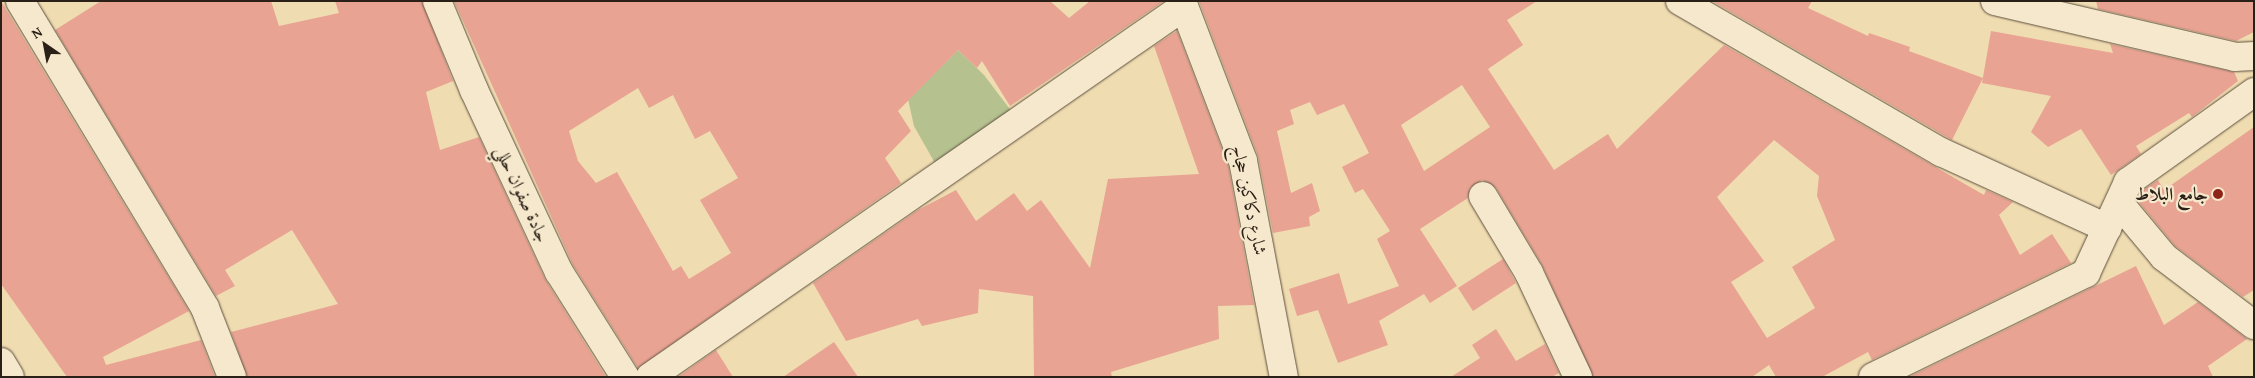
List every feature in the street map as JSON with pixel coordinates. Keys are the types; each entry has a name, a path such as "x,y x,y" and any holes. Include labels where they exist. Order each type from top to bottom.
{"street":[{"path":"20,1 205,308 232,377"},
{"name":"جادة صفوان حللي","path":"437,1 474,90 559,272 626,377"},
{"path":"1680,1 1941,152 2107,228"},
{"path":"1995,1 2090,13 2235,57 2254,56"},
{"path":"650,377 1182,4"},
{"name":"شارع دكاكين حجاج","path":"1182,4 1243,161 1284,377"},
{"path":"1878,376 2086,273 2128,182 2254,92"},
{"path":"1483,196 1529,273 1578,377"},
{"path":"2119,203 2164,257 2254,325"},
{"path":"1,362 10,377"}],"green space":[{"path":"958,50 984,75 1012,112 936,165 914,126 908,99"}],"building":[{"path":"1,1 189,311 103,357 106,365 201,340 215,377 67,377 1,284"},
{"path":"101,1 271,1 279,26 339,13 335,1 422,1 453,81 426,92 440,150 479,137 545,279 606,377 247,377 231,332 338,304 292,230 225,270 235,286 216,296 55,30"},
{"path":"454,1 1050,1 1069,18 1090,1 1164,1 1010,106 982,61 977,68 958,50 898,111 911,131 885,158 901,183 638,368 573,265","holes":["638,88 649,108 673,95 695,139 710,131 738,178 700,200 731,253 689,279 681,266 673,271 617,172 596,183 578,161 569,131"]},
{"path":"1199,1 1537,1 1507,20 1523,45 1488,69 1554,170 1608,134 1617,149 1724,45 1984,195 1986,190 2013,202 1999,215 2020,255 2052,234 2071,263 1872,360 1868,352 1822,377 1776,377 1769,365 1752,377 1593,377 1542,265 1496,188 1482,180 1470,188 1468,198 1420,229 1457,286 1430,303 1424,294 1379,321 1388,345 1338,363 1318,310 1297,316 1289,289 1339,273 1348,304 1399,286 1377,239 1390,231 1363,189 1355,193 1342,167 1369,153 1344,104 1317,115 1310,102 1290,110 1294,124 1277,131 1291,193 1312,183 1320,211 1309,217 1310,226 1273,233 1258,156","holes":["1462,85 1490,127 1424,171 1401,125","1774,140 1819,176 1817,196 1835,240 1792,267 1815,308 1767,338 1731,282 1764,261 1717,197"]},
{"path":"1712,1 1812,1 1808,8 1868,36 1869,33 1910,47 1909,51 1983,78 1952,140"},
{"path":"2096,1 2254,1 2254,32 2236,41 2098,9"},
{"path":"1177,31 1228,165 1254,305 1218,306 1219,339 1111,372 1112,377 1034,377 1033,296 979,289 978,313 922,326 918,319 846,341 813,283 918,210 956,190 976,221 1014,193 1027,211 1041,200 1090,268 1108,179 1199,174 1154,46"},
{"path":"1991,31 2113,53 2110,44 2234,72 2238,81 2192,117 2189,113 2136,146 2141,154 2111,175 2081,129 2048,147 2031,132 2051,96 1982,83"},
{"path":"2254,127 2254,290 2243,297 2175,246 2137,200 2140,192 2158,180 2164,190"},
{"path":"1503,259 1516,283 1473,311 1458,288"},
{"path":"2136,266 2164,325 2198,302 2247,339 2208,366 2213,377 1909,377"},
{"path":"1496,329 1516,361 1545,344 1559,373 1552,377 1451,377 1480,358 1472,345"},
{"path":"834,342 858,377 783,377"},
{"path":"716,350 733,377 678,377"}],"place":[{"name":"جامع البلاط","path":"2218,194"}]}
